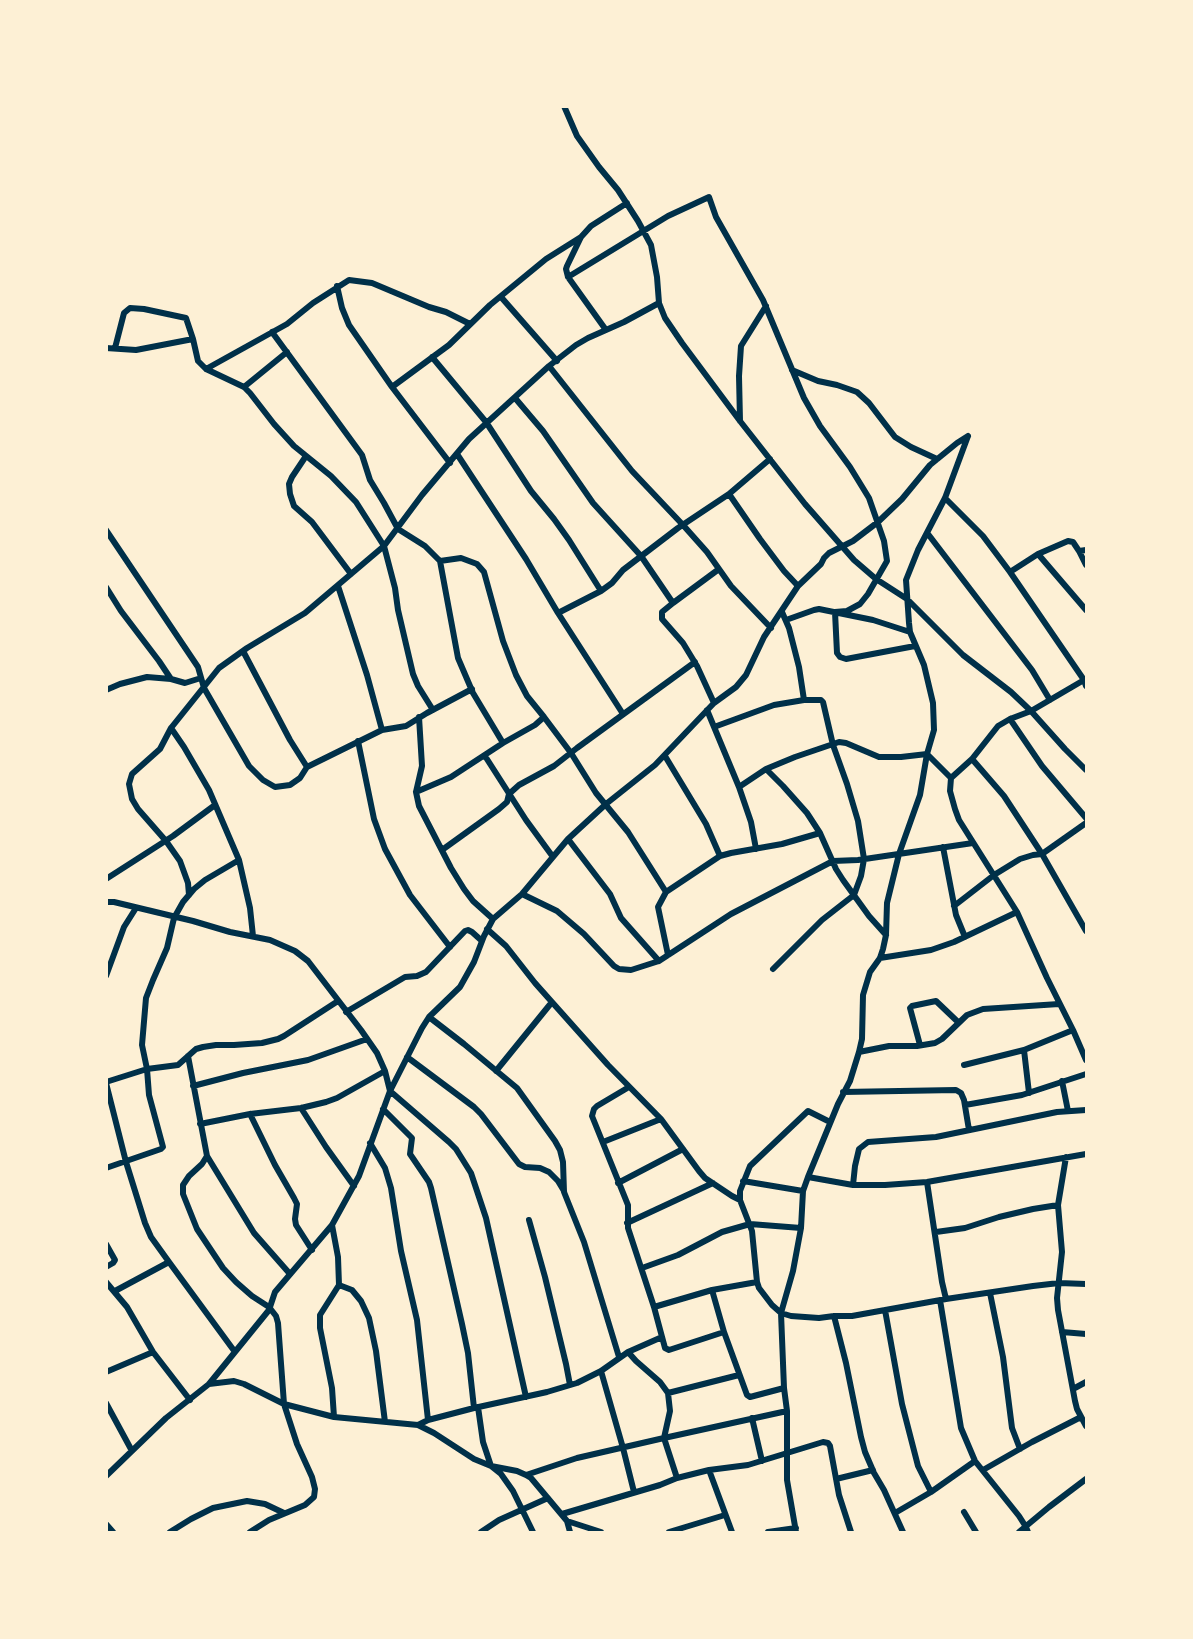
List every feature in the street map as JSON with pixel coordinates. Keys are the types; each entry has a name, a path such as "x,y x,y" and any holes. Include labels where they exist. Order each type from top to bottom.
{"street":[{"path":"564,106 577,136 627,203 644,231 652,249 659,303 665,318 740,421 854,560 876,579 907,599 963,655 1011,692 1086,770"},
{"path":"568,277 686,207 709,197 716,218 766,306 804,398 820,426 850,466 869,498 878,522 888,556 887,561 860,604 847,611 835,612"},
{"path":"392,387 449,345 546,259 581,237 591,226 627,203"},
{"path":"581,237 566,269 568,277 606,330"},
{"path":"206,369 287,324 301,311 349,280 372,284 446,312 470,324"},
{"path":"337,286 342,309 349,325 392,387 450,463"},
{"path":"501,297 556,361"},
{"path":"189,895 188,882 180,861 132,799 129,784 132,774 160,749 171,728 219,668 305,613 384,546 422,495 486,422 576,345 659,303"},
{"path":"740,421 741,346 766,306"},
{"path":"115,348 124,313 130,308 186,318 198,361 206,369 244,387 258,401 284,436 331,476 356,502 384,546 413,674 433,710"},
{"path":"272,332 362,455 370,480 398,529 426,546 440,561 458,658 472,689 503,743"},
{"path":"106,348 136,350 193,339"},
{"path":"244,387 287,352"},
{"path":"432,357 486,422 531,491 569,540 601,591"},
{"path":"549,366 632,471 683,525 751,608 771,628"},
{"path":"792,370 818,381 856,392 869,403 895,437 937,459"},
{"path":"515,398 543,431 593,502 641,556 673,603"},
{"path":"106,1476 166,1418 209,1384 258,1325 275,1292 332,1225 354,1186 390,1091 422,1028 429,1017 460,987 493,919 522,894 568,839 606,804 665,756 714,703 740,683 746,675 756,650 798,586 829,553 864,534 902,499 930,465 957,442 968,436 945,498 918,550 906,580 910,632 924,665 933,703 934,730 920,795 899,854 887,903 886,935 880,958 870,972 863,995 862,1039 859,1052 850,1081 830,1122 803,1191 801,1228 781,1313 787,1411 787,1480 796,1530 768,1533"},
{"path":"457,454 623,714"},
{"path":"306,456 289,484 294,506 312,522 351,574"},
{"path":"558,613 601,591 612,583 623,570 729,494 770,459"},
{"path":"729,494 766,547 798,586"},
{"path":"945,498 983,536 1085,683 998,726 972,759 951,778 950,791 955,809 973,843 1017,912 1086,1060"},
{"path":"106,530 198,667 204,688 249,766 275,788 290,785 300,778 307,767 358,741 382,730 406,726 472,689"},
{"path":"927,534 1032,670 1050,700"},
{"path":"1010,572 1038,554 1070,541 1083,550 1086,565"},
{"path":"1038,554 1086,610"},
{"path":"440,561 461,558 477,564 484,572 503,641 527,696 571,753 597,794 627,831 666,892"},
{"path":"714,703 695,662 683,643 662,619 662,612 719,569"},
{"path":"338,586 382,730"},
{"path":"106,587 171,679"},
{"path":"786,620 814,610 835,612 873,620 910,632"},
{"path":"782,612 799,667 804,700"},
{"path":"835,612 837,653 840,657 846,659 915,646"},
{"path":"243,651 285,732 307,767"},
{"path":"442,850 499,809 507,802 509,794 526,781 554,766 695,662"},
{"path":"106,690 147,677 185,683 201,678"},
{"path":"714,727 774,705 804,700 823,700 833,745 858,821 864,859 854,896 822,920 773,969"},
{"path":"707,710 739,787 751,822 756,849"},
{"path":"419,717 422,766 416,792 425,819 464,889 473,901 493,919"},
{"path":"416,792 451,777 535,725 544,717"},
{"path":"1010,719 1042,766 1086,818"},
{"path":"171,728 209,790 239,860 250,908 253,936"},
{"path":"358,741 374,819 385,849 410,894 450,947"},
{"path":"739,787 766,769 838,742 846,742 879,757 927,754"},
{"path":"927,754 951,778"},
{"path":"485,756 538,839 553,857"},
{"path":"665,756 706,824 720,856"},
{"path":"972,759 1004,796 1042,854 1086,931"},
{"path":"766,769 807,813 820,833 843,880 886,935"},
{"path":"106,879 166,841 215,805"},
{"path":"954,906 994,875 1020,859 1042,854 1086,824"},
{"path":"668,955 658,907 666,892 720,856 782,844 820,833"},
{"path":"568,839 610,894 621,918 659,961"},
{"path":"522,894 557,911 619,969 631,970 659,961 731,914 833,861 864,859 973,843"},
{"path":"943,847 956,915 965,937"},
{"path":"106,1167 126,1162 163,1147 148,1095 147,1069 142,1045 146,998 167,948 174,918 183,902 205,880 239,860"},
{"path":"106,902 114,902 270,940 295,951 308,962 377,1053 390,1091 456,1149 471,1173 486,1218 526,1397"},
{"path":"106,976 124,927 136,908"},
{"path":"880,958 931,950 965,937 1017,912"},
{"path":"488,929 506,946 552,1002 629,1087 661,1119 699,1171 740,1200"},
{"path":"346,1012 405,977 417,976 426,972 465,931 468,930 482,941"},
{"path":"920,1045 910,1008 912,1006 936,1000 958,1022"},
{"path":"235,1352 151,1237 126,1162 106,1082 147,1069 178,1065 196,1049 203,1047 262,1043 278,1039 338,1001"},
{"path":"496,1071 552,1002"},
{"path":"859,1052 889,1046 935,1043 958,1022 983,1009 1059,1004"},
{"path":"429,1017 517,1088 560,1150 563,1162 564,1192"},
{"path":"964,1065 1024,1050 1073,1030"},
{"path":"193,1086 308,1060 367,1039"},
{"path":"1024,1050 1029,1093"},
{"path":"188,1056 207,1156 254,1233 290,1274"},
{"path":"407,1057 474,1107 519,1164 525,1167 540,1168 549,1172 558,1181 584,1242 619,1357"},
{"path":"200,1124 250,1114 301,1108 337,1098 384,1071"},
{"path":"965,1105 1011,1098 1086,1074"},
{"path":"1062,1082 1068,1111"},
{"path":"629,1087 597,1106 592,1116 628,1205 627,1224 665,1348 669,1350 724,1332"},
{"path":"843,1092 953,1090 961,1093 969,1130"},
{"path":"301,1108 354,1186"},
{"path":"383,1108 412,1138 410,1154 429,1182 466,1343 483,1442 491,1466 501,1474 523,1510 533,1533"},
{"path":"853,1185 859,1149 865,1143 936,1137 1048,1114 1086,1110"},
{"path":"830,1122 808,1111 755,1160 750,1166 740,1191 740,1200 750,1224 757,1282 764,1295 781,1313 819,1318 852,1316 1059,1283 1086,1284"},
{"path":"250,1114 297,1204 296,1225 312,1250"},
{"path":"603,1142 661,1119"},
{"path":"370,1143 385,1168 391,1188 401,1251 417,1320 428,1420"},
{"path":"618,1183 683,1149"},
{"path":"808,1177 853,1185 927,1182 1086,1154"},
{"path":"207,1156 183,1185 183,1194 197,1229 223,1268 252,1296 269,1307 276,1316 284,1404 315,1489 314,1497 305,1505 284,1513 250,1533"},
{"path":"1066,1157 1059,1205 1062,1251 1057,1298 1077,1409 1086,1426"},
{"path":"743,1181 803,1191"},
{"path":"927,1182 936,1232 961,1428 975,1461 1019,1515 1027,1530"},
{"path":"627,1224 713,1183"},
{"path":"936,1232 965,1228 999,1217 1059,1205"},
{"path":"529,1220 570,1385"},
{"path":"642,1268 678,1255 722,1232 750,1224 801,1228"},
{"path":"332,1225 338,1257 339,1285 320,1315 320,1328 332,1388 334,1417"},
{"path":"106,1244 115,1260 106,1267"},
{"path":"115,1291 169,1262"},
{"path":"106,1282 133,1315 153,1352 190,1400"},
{"path":"654,1307 712,1290 757,1282"},
{"path":"339,1285 352,1290 361,1301 369,1318 376,1351 385,1422"},
{"path":"712,1290 724,1332 747,1395 750,1397 784,1388"},
{"path":"990,1293 1003,1357 1012,1428 1020,1449"},
{"path":"885,1310 904,1414 918,1466 931,1492"},
{"path":"834,1316 861,1437 873,1470 903,1533"},
{"path":"1062,1332 1086,1334"},
{"path":"418,1425 428,1420 476,1407 526,1397 577,1383 601,1371 628,1352 662,1337"},
{"path":"106,1372 153,1352"},
{"path":"628,1352 660,1382 668,1393 670,1411 664,1437 677,1478"},
{"path":"601,1371 634,1492"},
{"path":"668,1393 739,1375"},
{"path":"209,1384 234,1381 284,1404 334,1417 418,1425 474,1459 491,1466 517,1471 531,1478 567,1521 570,1533"},
{"path":"1073,1389 1086,1382"},
{"path":"106,1403 132,1451"},
{"path":"526,1475 577,1458 787,1411"},
{"path":"983,1470 1081,1417"},
{"path":"752,1418 762,1461"},
{"path":"562,1514 677,1478 709,1470 748,1465 823,1442 830,1446 839,1495 851,1533"},
{"path":"895,1513 931,1492 975,1461"},
{"path":"709,1470 732,1533"},
{"path":"836,1479 873,1470"},
{"path":"1019,1533 1027,1530 1049,1507 1086,1479"},
{"path":"482,1532 499,1520 548,1498"},
{"path":"170,1533 213,1509 247,1501 265,1504 284,1513"},
{"path":"964,1512 976,1533"},
{"path":"669,1533 725,1515"},
{"path":"567,1521 601,1533"},
{"path":"106,1524 112,1533"}]}
